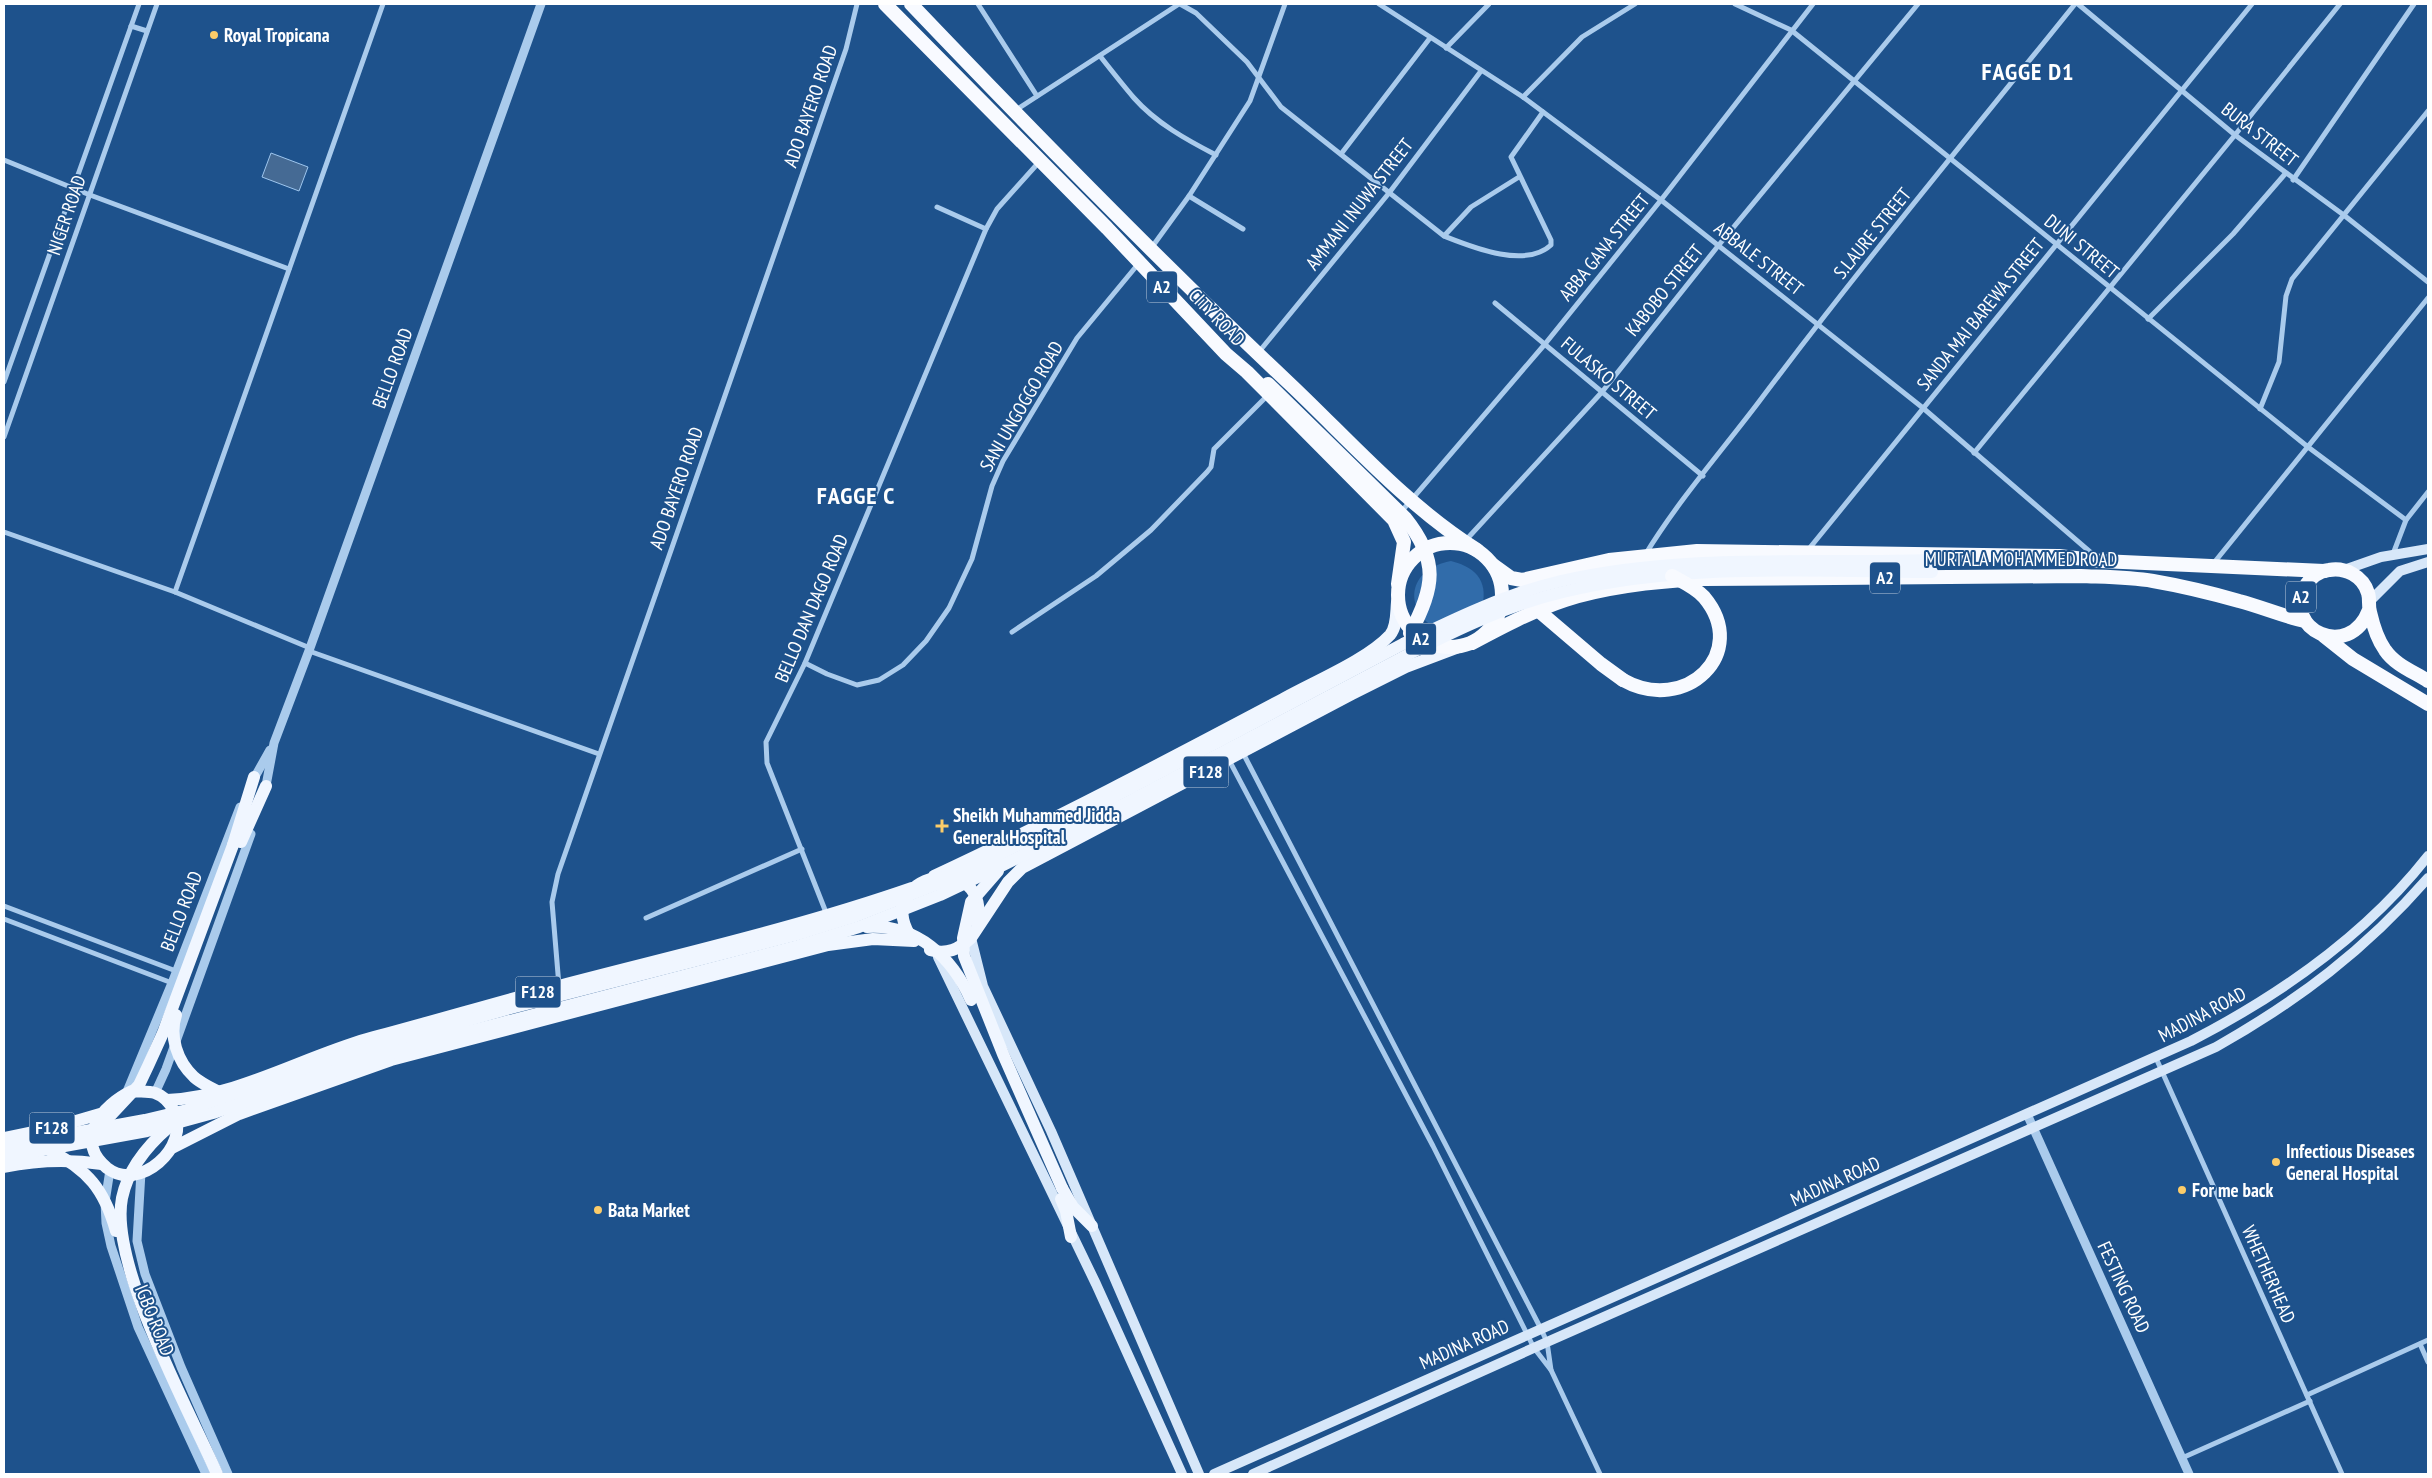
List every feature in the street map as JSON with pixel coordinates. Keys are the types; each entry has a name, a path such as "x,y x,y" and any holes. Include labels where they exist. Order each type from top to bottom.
{"highway":[{"name":"CITY ROAD","path":"886,4 1040,160 1226,354 1247,372 1259,376 1268,389"},
{"name":"CITY ROAD","path":"911,4 1014,112 1150,248 1410,501 1477,550"},
{"name":"A2","path":"1268,389 1394,520 1404,542 1398,584 1397,602 1404,622 1418,638 1437,647 1465,645 1484,635 1494,623 1500,609 1502,594 1500,579 1493,565 1477,550 1461,544 1445,543 1429,547 1415,556 1404,568 1398,584"},
{"path":"1268,389 1405,518 1416,531 1424,549 1431,575 1427,598 1407,638"},
{"name":"MURTALA MOHAMMED ROAD","path":"1493,565 1505,575 1522,580 1609,560 1696,551 1807,551 2059,556 2101,561 2324,571"},
{"name":"A2","path":"2344,570 2324,571 2313,577 2303,592 2301,609 2305,621 2313,630 2353,658 2428,704"},
{"path":"2344,570 2362,581 2375,632 2386,653 2395,661 2428,681"},
{"path":"1500,579 1601,664 1634,686 1655,692 1684,687 1703,674 1719,645 1718,626 1710,606 1702,596 1672,576"},
{"name":"MURTALA MOHAMMED ROAD","path":"1465,645 1538,610 1566,600 1608,590 1677,580 2080,576 2152,581 2242,602 2279,615 2305,621"},
{"name":"A2","path":"2323,636 2335,638 2347,636 2357,630 2365,621 2369,606"}],"main road":[{"path":"2344,570 2364,562 2428,549"},
{"path":"4,1158 148,1132 213,1113 352,1064 798,946 859,927 940,896 1460,628 1516,606 1563,592 1606,583 1672,576 1931,566 1984,555"},
{"path":"4,1146 97,1130 187,1110 349,1054 511,1008 795,935 865,913 935,885 1078,815 1407,638 1512,595 1560,581 1605,572 1701,562 1931,566 1987,576"},
{"path":"2369,606 2400,571 2428,562"},
{"name":"F128","path":"167,1100 188,1099 211,1094 340,1047 559,986 658,962 912,888 1002,845 1247,718 1367,653 1391,634 1395,624 1397,602"},
{"name":"F128","path":"4,1167 32,1161 70,1160 106,1167 129,1175 141,1172 163,1159 172,1148 239,1114 400,1058 828,945 873,940 914,941 924,948 936,952 953,951 974,933 1008,882 1022,868 1406,667 1465,645"},
{"path":"228,1096 194,1077 178,1053 173,1035 174,1022 236,846 254,777"},
{"path":"97,1130 134,1091 148,1066 163,1033 236,846 266,786"},
{"name":"MADINA ROAD","path":"1214,1474 2156,1058 2220,1026 2256,1006 2319,962 2380,908 2428,856"},
{"path":"1003,865 971,902 963,938 964,956 1059,1189 1071,1237"},
{"path":"930,878 952,878 970,888 977,900 980,914 974,933 983,986 1034,1090 1199,1474"},
{"name":"MADINA ROAD","path":"1253,1474 2216,1047 2301,995 2327,975 2382,926 2428,878"},
{"path":"912,888 904,910 904,921 907,932 914,941"},
{"path":"859,927 878,926 915,935 930,944 949,961 964,984 1059,1189 1073,1207 1092,1226"},
{"path":"936,952 962,1002 1071,1237 1096,1284 1182,1474"},
{"path":"126,1094 132,1091 155,1093 167,1100 176,1115 178,1126 172,1148"},
{"name":"F128","path":"4,1138 52,1128 100,1114 126,1094"},
{"path":"100,1114 92,1136 92,1146 106,1167"},
{"path":"172,1125 148,1148 128,1180 120,1216 122,1232 126,1256 156,1338 217,1474"},
{"path":"49,1150 82,1170 102,1194 111,1216 122,1263 137,1305 212,1474"}],"street":[{"name":"NIGER ROAD","path":"4,382 75,188 139,4"},
{"name":"NIGER ROAD","path":"4,437 157,4"},
{"path":"175,592 383,4"},
{"name":"BELLO ROAD","path":"126,1094 172,983 236,814 254,777 274,743 310,650 541,4"},
{"name":"ADO BAYERO ROAD","path":"559,986 552,902 558,874 843,58 857,4"},
{"path":"978,4 1037,96"},
{"path":"1014,112 1180,4 1196,13 1247,62 1257,78 1281,107 1444,236 1513,256 1524,256 1548,248 1551,245 1551,240 1511,161 1511,154 1543,112"},
{"path":"1150,248 1190,196 1250,101 1285,4"},
{"name":"ABBALE STREET","path":"1378,4 1523,97 1661,200 1923,408 2101,561"},
{"path":"1446,48 1489,4"},
{"path":"1523,97 1582,37 1635,4"},
{"name":"DUNI STREET","path":"1735,4 1744,6 1791,30 2260,409 2406,520"},
{"name":"ABBA GANA STREET","path":"1394,520 1545,344 1661,200 1813,4"},
{"name":"KABOBO STREET","path":"1464,542 1602,392 1718,246 1918,4"},
{"name":"BURA STREET","path":"2077,4 2236,136 2293,180 2345,216 2428,282"},
{"name":"S.LAURE STREET","path":"1644,557 1668,518 1703,476 1818,323 2077,4"},
{"name":"SANDA MAI BAREWA STREET","path":"1807,551 2252,4"},
{"path":"1974,453 2236,136 2340,4"},
{"path":"2293,180 2414,4"},
{"path":"131,26 147,31"},
{"path":"1341,154 1430,38"},
{"path":"1100,56 1135,99 1145,108 1180,136 1216,155"},
{"name":"AMMANI INUWA STREET","path":"1258,354 1389,193 1481,71"},
{"path":"2260,409 2279,362 2286,296 2292,279 2345,216 2428,110"},
{"path":"4,160 90,195 289,269"},
{"name":"BELLO DAN DAGO ROAD","path":"826,914 764,754 766,742 805,663 986,229 997,209 1040,160"},
{"path":"2148,318 2233,234 2285,174"},
{"path":"1444,236 1471,207 1519,177"},
{"path":"1190,196 1243,229"},
{"path":"937,207 986,229"},
{"name":"SANI UNGOGGO ROAD","path":"805,663 827,674 857,685 879,680 903,665 926,641 949,608 972,559 992,486 1003,461 1077,338 1139,262"},
{"path":"2210,567 2428,298"},
{"name":"FULASKO STREET","path":"1494,303 1703,476"},
{"path":"1012,632 1096,576 1151,530 1207,472 1214,449 1268,389"},
{"path":"2393,555 2406,520 2428,492"},
{"path":"4,532 175,592 310,650 599,754"},
{"name":"BELLO ROAD","path":"155,1093 166,1069 266,786 274,743"},
{"path":"1243,753 1541,1329 1547,1342 1551,1370"},
{"path":"1229,760 1433,1146 1534,1348 1551,1370 1600,1474"},
{"path":"646,918 802,849"},
{"path":"4,906 176,971"},
{"path":"4,919 172,983"},
{"name":"WHETHERHEAD","path":"2156,1058 2342,1474"},
{"name":"FESTING ROAD","path":"2027,1114 2189,1474"},
{"name":"IGBO ROAD","path":"106,1167 106,1223 117,1264 138,1327 206,1474"},
{"name":"IGBO ROAD","path":"141,1172 137,1241 145,1274 181,1367 228,1474"},
{"path":"1897,1173 1903,1185"},
{"path":"2307,1395 2428,1340"},
{"path":"2420,1344 2428,1362"},
{"path":"2182,1458 2310,1401"}],"shaded area":[{"path":"271,153 308,167 299,191 262,177"},
{"path":"1451,561 1469,568 1480,578 1484,593 1481,611 1434,628 1424,619 1417,608 1414,598 1415,588 1419,579 1427,571 1437,565"}],"place":[{"name":"Royal Tropicana","path":"214,35"},
{"name":"Sheikh Muhammed Jidda General Hospital","path":"942,826"},
{"name":"Infectious Diseases General Hospital","path":"2276,1162"},
{"name":"For me back","path":"2182,1190"},
{"name":"Bata Market","path":"598,1210"}],"district":[{"name":"FAGGE D1","path":"2028,72"},
{"name":"FAGGE C","path":"856,496"}]}
